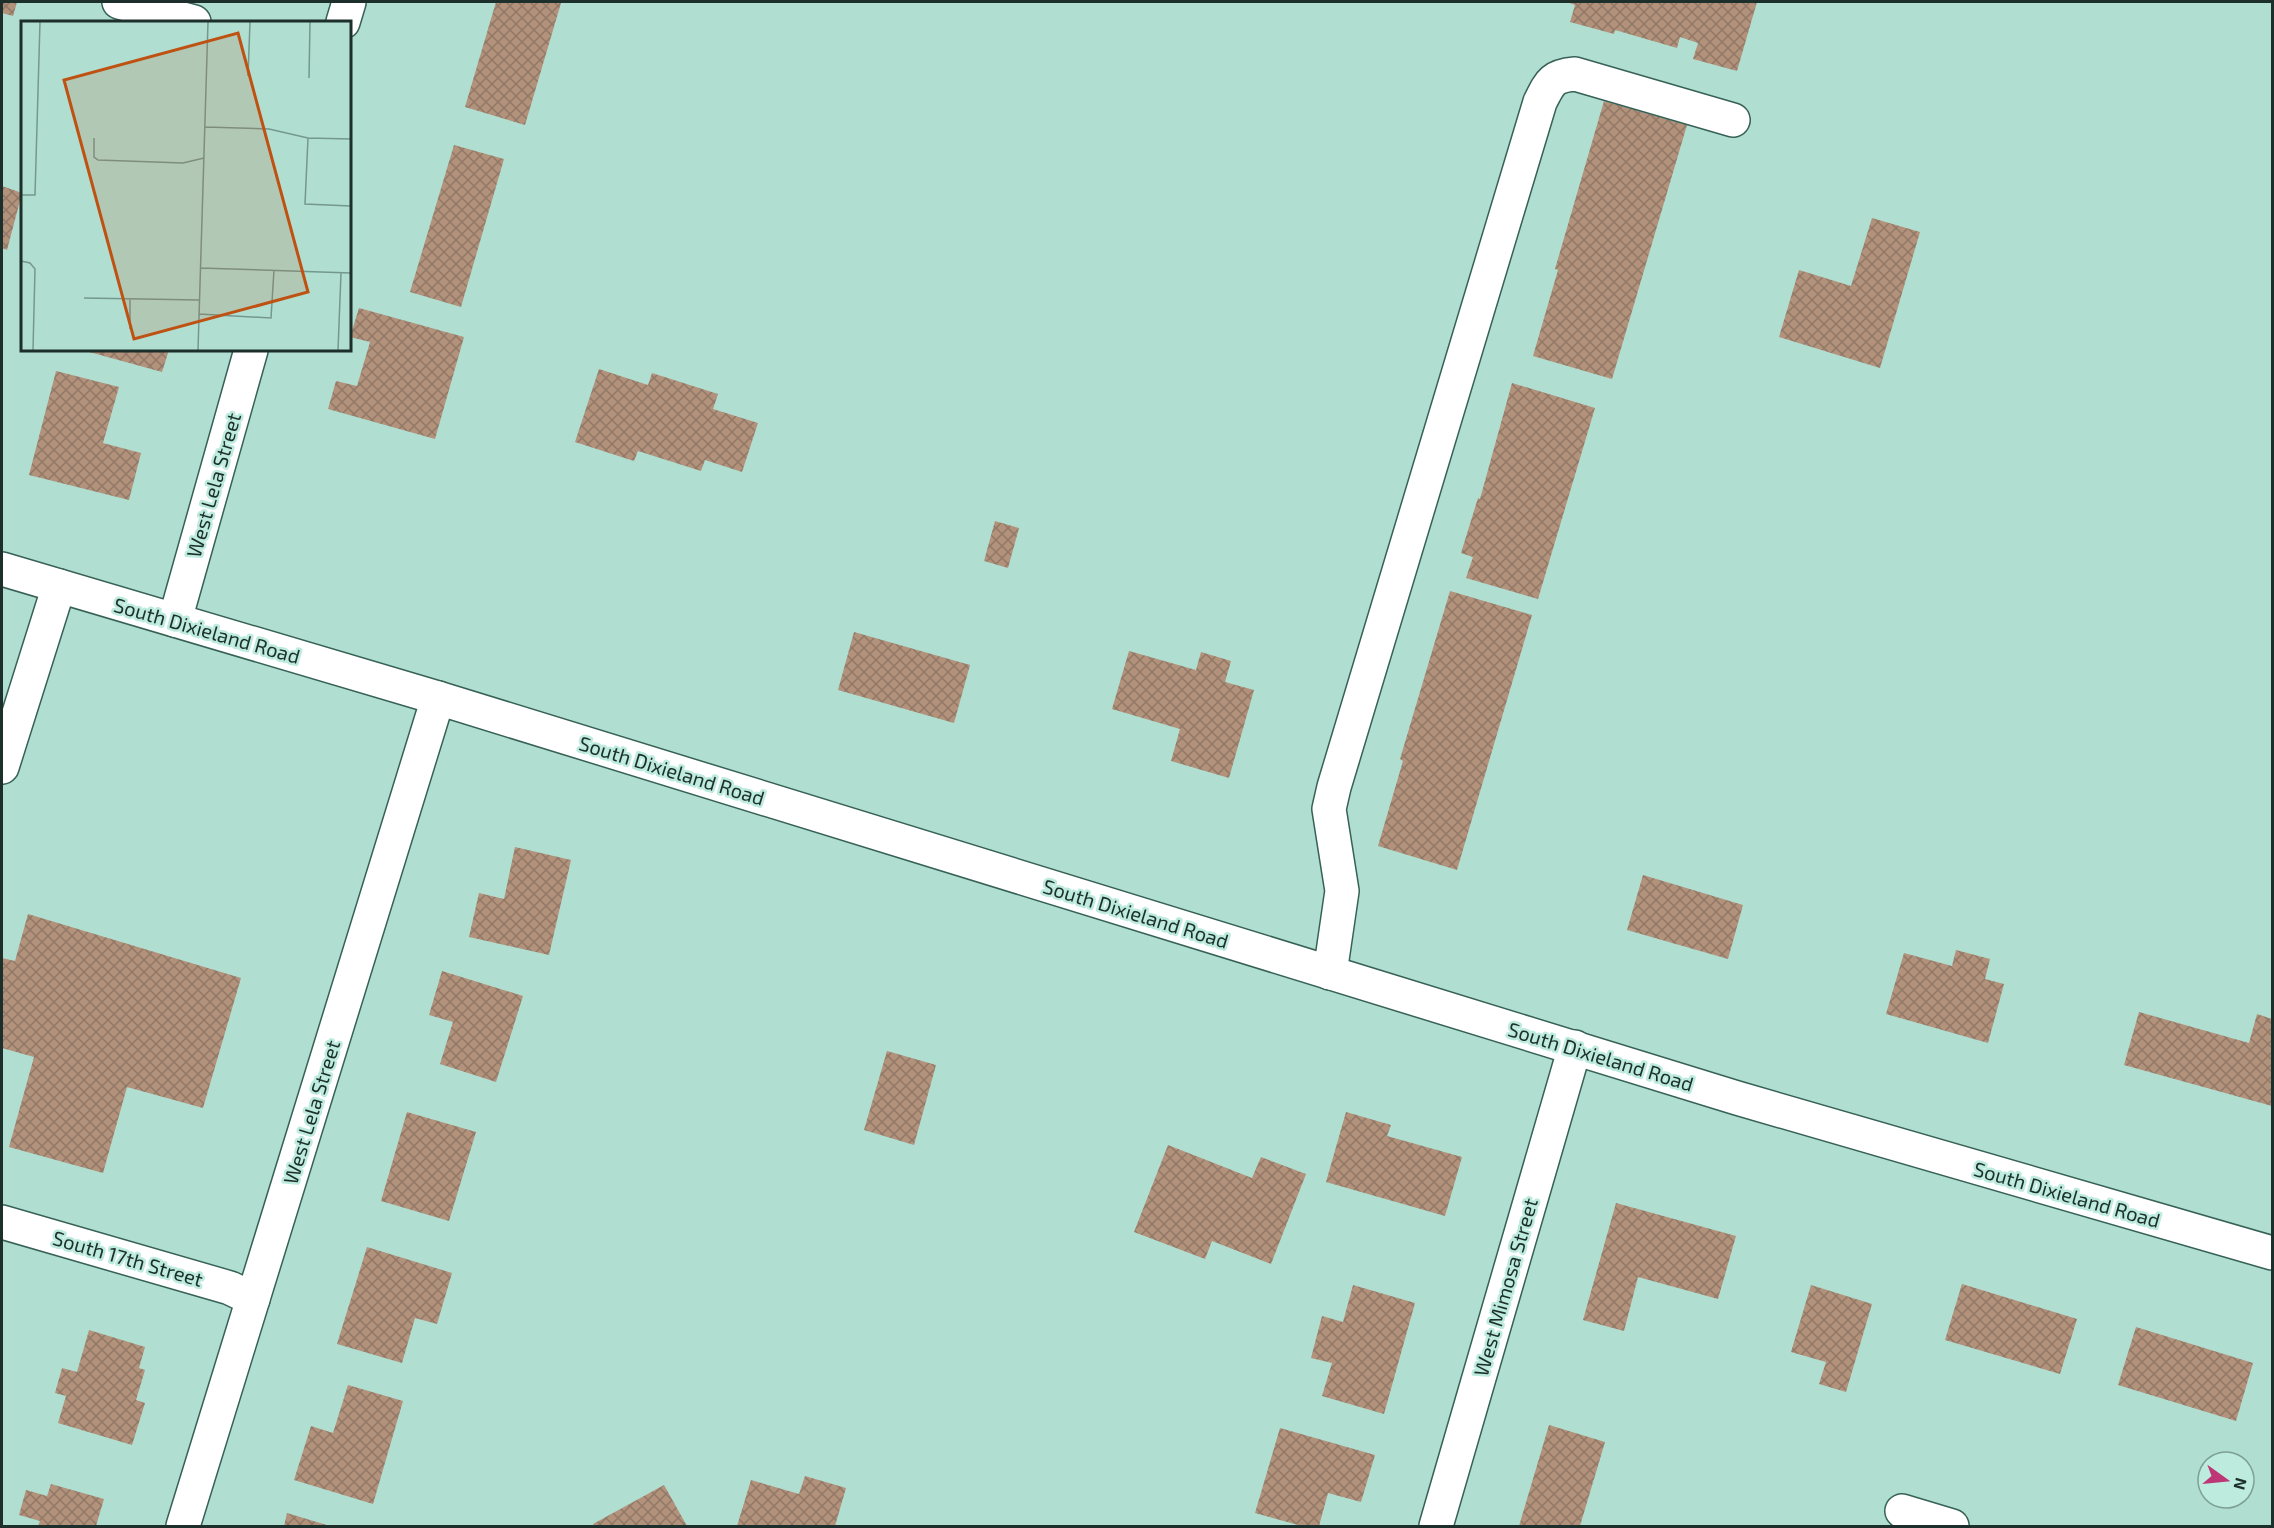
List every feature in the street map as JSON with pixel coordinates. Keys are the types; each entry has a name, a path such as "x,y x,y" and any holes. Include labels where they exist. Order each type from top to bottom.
{"main road":[{"path":"119,2 190,21"},
{"path":"343,21 350,2"},
{"path":"1330,973 1342,891 1329,809 1334,787 1540,102 1549,85 1560,75 1575,74 1733,120"},
{"name":"West Lela Street","path":"175,620 251,351"},
{"name":"South Dixieland Road","path":"2,569 438,698 1737,1098 2272,1254"},
{"path":"2,767 59,586"},
{"name":"West Lela Street","path":"183,1527 438,698"},
{"name":"West Mimosa Street","path":"1436,1527 1575,1047"},
{"name":"South 17th Street","path":"2,1222 230,1288 253,1299"},
{"path":"1902,1511 1952,1527"}],"building":[{"path":"2,2 17,2 13,16 2,13"},
{"path":"496,2 561,3 525,125 465,107"},
{"path":"1567,2 1757,2 1737,71 1693,59 1698,43 1680,37 1677,48 1615,30 1614,34 1570,22 1575,5"},
{"path":"1604,101 1687,125 1612,379 1533,356 1558,270 1555,269"},
{"path":"454,145 504,159 461,307 410,292"},
{"path":"2,186 21,193 21,197 7,250 2,248"},
{"path":"1872,218 1920,232 1880,368 1779,337 1799,270 1851,286"},
{"path":"359,308 464,337 435,439 328,409 336,381 357,386 370,342 351,337"},
{"path":"86,351 169,351 162,372"},
{"path":"599,369 648,385 652,373 718,394 713,409 758,423 742,472 705,460 701,471 638,451 634,461 575,442"},
{"path":"56,371 119,387 103,443 141,453 129,500 29,475"},
{"path":"1512,383 1595,408 1538,599 1466,578 1473,557 1461,553 1478,498 1480,499"},
{"path":"995,521 1019,528 1008,568 984,561"},
{"path":"1450,591 1532,615 1457,870 1378,846 1403,761 1400,759"},
{"path":"854,632 970,665 954,723 838,690"},
{"path":"1129,651 1196,670 1201,652 1231,661 1225,682 1254,690 1229,778 1171,761 1180,729 1112,709"},
{"path":"515,847 571,860 549,955 469,937 479,893 504,899"},
{"path":"1643,875 1743,905 1728,959 1627,930"},
{"path":"28,914 241,978 203,1108 127,1087 103,1173 9,1147 34,1057 2,1048 2,958 15,961"},
{"path":"1956,950 1990,959 1985,979 2004,984 1988,1043 1886,1014 1904,953 1952,966"},
{"path":"442,971 523,996 496,1082 440,1064 453,1022 429,1015"},
{"path":"2139,1012 2249,1043 2257,1014 2272,1019 2272,1106 2124,1065"},
{"path":"887,1051 936,1065 914,1145 864,1130"},
{"path":"407,1112 476,1132 449,1221 381,1201"},
{"path":"1346,1112 1391,1125 1387,1136 1462,1157 1445,1216 1326,1182"},
{"path":"1168,1145 1252,1178 1261,1157 1306,1174 1271,1264 1212,1241 1205,1259 1134,1232"},
{"path":"1616,1203 1736,1236 1718,1299 1638,1277 1624,1331 1583,1320"},
{"path":"367,1247 452,1273 437,1324 415,1318 402,1363 337,1344"},
{"path":"1962,1284 2077,1319 2060,1374 1945,1340"},
{"path":"1353,1285 1415,1303 1384,1414 1322,1396 1332,1363 1311,1358 1322,1316 1343,1322"},
{"path":"1811,1285 1872,1304 1846,1392 1819,1384 1826,1362 1791,1352"},
{"path":"2136,1327 2253,1363 2236,1421 2118,1385"},
{"path":"89,1330 145,1347 139,1368 145,1370 136,1400 145,1403 132,1445 58,1423 66,1396 55,1393 62,1368 77,1372"},
{"path":"348,1385 403,1401 373,1504 294,1480 311,1426 333,1433"},
{"path":"1549,1425 1605,1442 1580,1526 1519,1526"},
{"path":"1280,1428 1375,1455 1361,1502 1328,1493 1319,1526 1302,1526 1255,1513"},
{"path":"805,1476 846,1488 835,1526 737,1526 751,1480 799,1494"},
{"path":"51,1484 104,1499 96,1526 38,1526 40,1521 19,1515 26,1490 47,1496"},
{"path":"664,1485 687,1526 594,1526 593,1524"},
{"path":"287,1513 330,1526 284,1526"}]}
